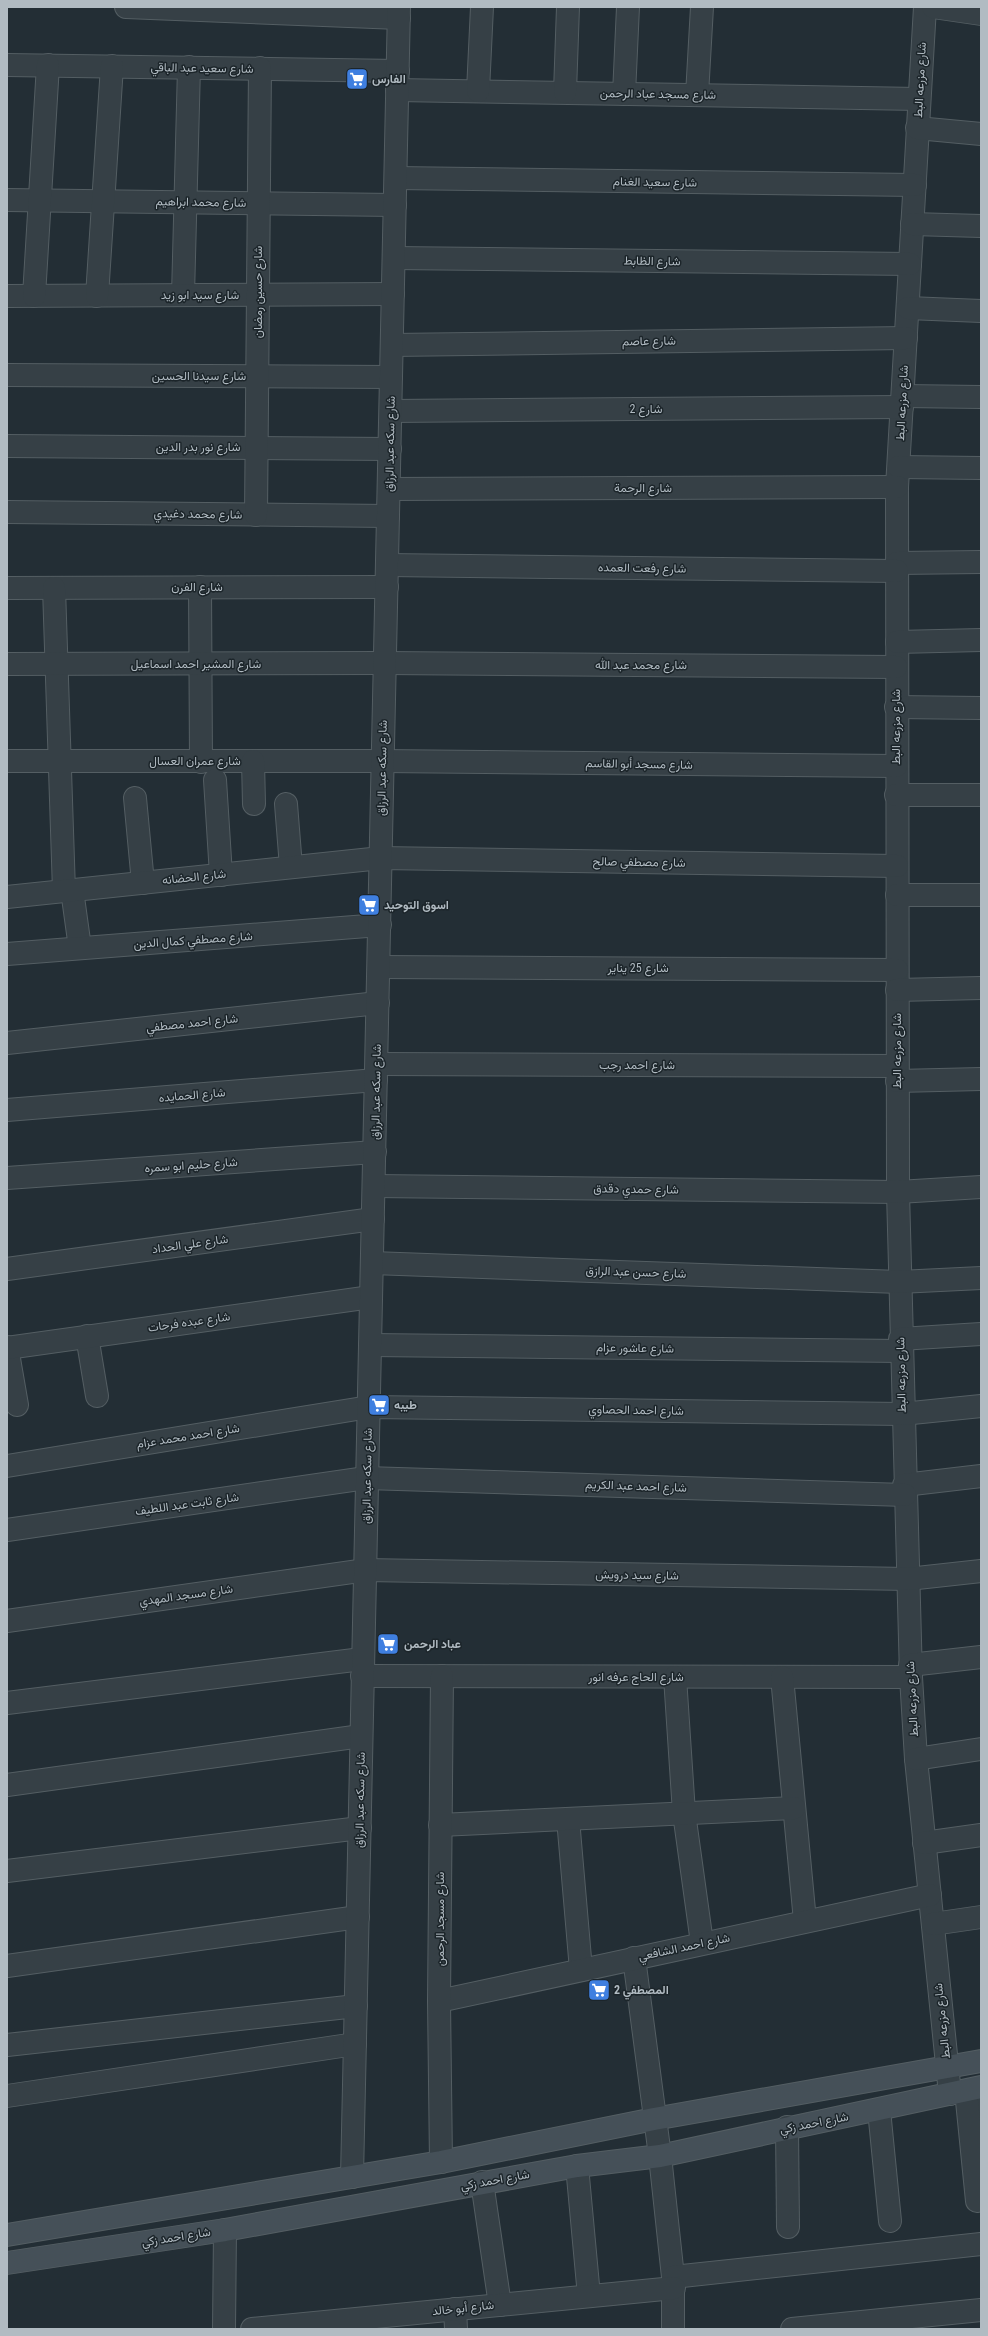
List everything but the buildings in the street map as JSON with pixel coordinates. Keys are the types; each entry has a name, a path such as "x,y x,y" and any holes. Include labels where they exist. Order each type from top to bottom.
{"street":[{"path":"126,7 399,13"},
{"path":"478,91 482,7"},
{"path":"565,92 568,7"},
{"path":"624,94 628,7"},
{"path":"697,95 702,7"},
{"name":"شارع مزرعه البط","path":"925,7 918,99 915,185 898,477 896,866 900,1345 911,1671 916,1759 947,2067 972,2093 977,2201"},
{"path":"933,7 981,14"},
{"name":"شارع سكه عبد الرزاق","path":"352,2177 399,13"},
{"name":"شارع سعيد عبد الباقي","path":"7,65 260,68 398,80"},
{"path":"34,296 48,65"},
{"path":"97,296 112,66"},
{"path":"183,295 189,67"},
{"name":"شارع حسين رمضان","path":"256,515 260,68"},
{"name":"شارع مسجد عباد الرحمن","path":"398,80 478,91 918,99"},
{"path":"917,128 981,134"},
{"name":"شارع سعيد الغنام","path":"396,178 915,185"},
{"name":"شارع محمد ابراهيم","path":"7,200 395,205"},
{"path":"912,224 981,226"},
{"name":"شارع الظابط","path":"394,258 910,264"},
{"name":"شارع سيد ابو زيد","path":"7,296 393,294"},
{"path":"908,308 981,311"},
{"name":"شارع عاصم","path":"392,345 906,338"},
{"name":"شارع سيدنا الحسين","path":"7,375 391,377"},
{"name":"شارع 2","path":"390,411 902,402 981,397"},
{"name":"شارع نور بدر الدين","path":"7,446 390,449"},
{"name":"شارع الرحمة","path":"389,489 898,477 981,468"},
{"name":"شارع محمد دغيدي","path":"7,512 388,516"},
{"name":"شارع رفعت العمده","path":"387,565 897,567 981,562"},
{"path":"200,587 201,762"},
{"name":"شارع الفرن","path":"7,588 387,587"},
{"path":"54,588 59,761 68,891 80,948"},
{"path":"897,642 981,640"},
{"name":"شارع المشير احمد اسماعيل","path":"7,664 385,663"},
{"name":"شارع محمد عبد الله","path":"385,663 896,667"},
{"path":"896,707 981,708"},
{"name":"شارع عمران العسال","path":"7,761 382,761"},
{"path":"253,761 254,804"},
{"name":"شارع مسجد أبو القاسم","path":"382,761 896,766"},
{"path":"215,780 221,875"},
{"path":"896,795 981,795"},
{"path":"135,798 143,883"},
{"path":"286,804 291,867"},
{"name":"شارع الحضانه","path":"7,897 381,858"},
{"name":"شارع مصطفي صالح","path":"381,858 896,866"},
{"path":"897,895 981,895"},
{"name":"شارع مصطفي كمال الدين","path":"7,954 380,925"},
{"name":"شارع 25 يناير","path":"379,966 897,980 981,988"},
{"name":"شارع احمد مصطفي","path":"7,1043 378,1003"},
{"name":"شارع احمد رجب","path":"376,1072 897,1073 981,1079"},
{"name":"شارع الحمايده","path":"7,1110 376,1072"},
{"name":"شارع حليم ابو سمره","path":"7,1178 374,1152"},
{"name":"شارع حمدي دقدق","path":"374,1186 898,1192 981,1187"},
{"name":"شارع علي الحداد","path":"7,1269 373,1218"},
{"name":"شارع حسن عبد الرازق","path":"372,1263 899,1282 981,1278"},
{"name":"شارع عبده فرحات","path":"7,1348 372,1297"},
{"name":"شارع عاشور عزام","path":"370,1345 900,1345 981,1334"},
{"path":"87,1336 98,1396"},
{"path":"7,1348 17,1405"},
{"name":"شارع احمد الحصاوي","path":"369,1407 902,1414 981,1406"},
{"name":"شارع احمد محمد عزام","path":"7,1466 369,1407"},
{"name":"شارع احمد عبد الكريم","path":"366,1478 905,1490 981,1476"},
{"name":"شارع ثابت عبد اللطيف","path":"7,1530 366,1478"},
{"name":"شارع سيد درويش","path":"366,1570 908,1579 981,1571"},
{"name":"شارع مسجد المهدي","path":"7,1621 366,1570"},
{"name":"شارع الحاج عرفه انور","path":"7,1702 362,1668 442,1676 782,1677 911,1671 981,1657"},
{"name":"شارع مسجد الرحمن","path":"441,2162 439,2001 442,1676"},
{"path":"675,1677 684,1813 702,1944"},
{"path":"782,1677 805,1921"},
{"path":"7,1784 361,1736"},
{"path":"916,1759 981,1749"},
{"path":"440,1825 794,1808"},
{"path":"568,1818 581,1970"},
{"path":"7,1870 360,1828"},
{"path":"924,1843 981,1834"},
{"name":"شارع احمد الشافعي","path":"439,2001 930,1895"},
{"path":"7,1966 358,1917"},
{"path":"932,1924 981,1917"},
{"path":"634,1958 660,2156 673,2282 673,2329"},
{"path":"7,2045 356,2006"},
{"path":"7,2096 355,2044"},
{"path":"7,2235 441,2162 654,2119 981,2061"},
{"name":"شارع احمد زكي","path":"7,2262 225,2230 482,2182 577,2166 660,2156 787,2127 972,2093"},
{"path":"880,2110 890,2221"},
{"path":"787,2127 788,2227"},
{"path":"577,2166 589,2296"},
{"path":"482,2182 500,2305"},
{"path":"224,2329 225,2230"},
{"name":"شارع أبو خالد","path":"252,2329 456,2319 500,2305 589,2296 673,2282 981,2244"},
{"path":"792,2329 981,2310"}],"lane":[{"path":"972,2093 981,2115"}],"place":[{"name":"الفارس","path":"357,79"},
{"name":"اسوق التوحيد","path":"369,905"},
{"name":"طيبه","path":"379,1405"},
{"name":"عباد الرحمن","path":"388,1644"},
{"name":"المصطفي 2","path":"599,1990"}]}
